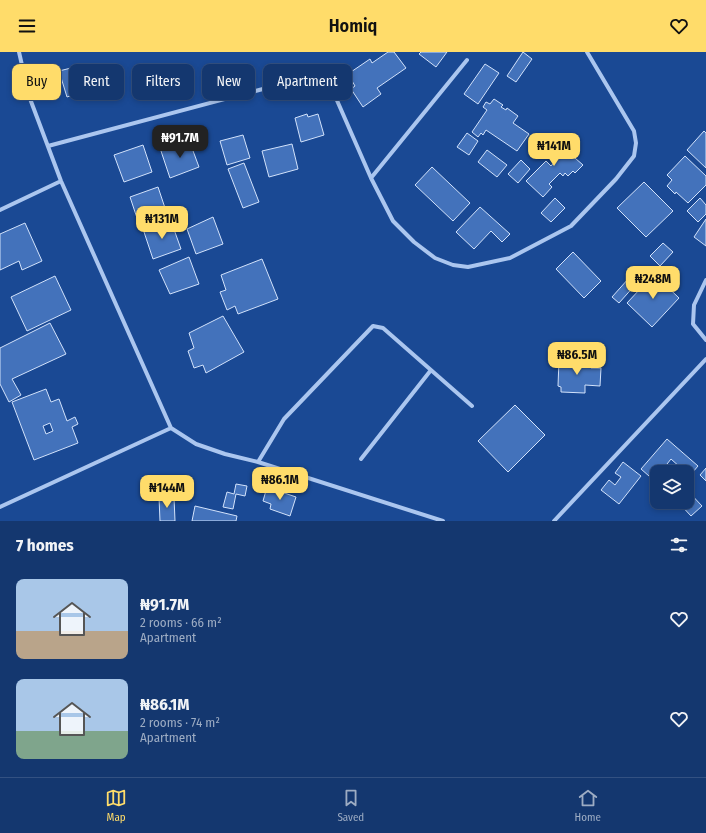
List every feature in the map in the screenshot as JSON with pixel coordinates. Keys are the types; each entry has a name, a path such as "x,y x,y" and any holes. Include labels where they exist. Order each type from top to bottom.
{"street":[{"path":"19,52 30,96 61,181 171,428 196,444 225,454 258,462 443,521"},
{"path":"48,146 308,77 322,80 332,89 393,221 414,242 434,258 453,265 468,267 510,258 571,226 611,185 634,156 636,143 634,131 587,52"},
{"path":"372,178 467,60"},
{"path":"0,210 61,181"},
{"path":"706,280 694,305 693,324 706,340"},
{"path":"258,462 284,419 373,326 383,328 472,406"},
{"path":"554,521 706,360"},
{"path":"361,459 430,370"},
{"path":"0,507 171,428"}],"building":[{"path":"388,52 394,52 406,68 377,88 381,94 363,107 352,90 352,88 355,86 352,81 352,71 370,59 372,63"},
{"path":"421,52 447,52 436,67 419,54"},
{"path":"523,52 532,59 516,82 507,76"},
{"path":"485,64 499,73 478,104 464,94"},
{"path":"69,68 69,96 67,97 61,78 61,70"},
{"path":"494,99 503,105 501,107 506,110 507,108 518,116 513,123 529,134 517,151 486,130 483,135 481,133 478,137 472,132 487,110 483,107 486,102 490,104"},
{"path":"307,114 308,117 318,114 324,135 301,142 295,118"},
{"path":"704,131 706,133 706,168 687,150"},
{"path":"467,133 478,141 469,155 457,147"},
{"path":"243,135 250,158 227,165 220,141"},
{"path":"552,136 573,155 575,153 578,155 575,158 583,165 575,173 573,171 568,176 565,173 563,176 560,173 549,184 552,187 543,197 526,181 546,161 551,166 556,160 542,147"},
{"path":"189,140 199,167 170,178 161,151"},
{"path":"292,144 298,169 269,177 262,151"},
{"path":"143,145 152,172 124,182 114,155"},
{"path":"487,150 507,165 497,177 478,162"},
{"path":"685,156 706,176 706,185 688,203 667,186 672,180 667,175"},
{"path":"521,160 530,169 518,183 508,174"},
{"path":"244,163 259,202 243,208 228,169"},
{"path":"432,167 470,203 453,221 415,185"},
{"path":"644,182 673,211 646,237 617,208"},
{"path":"158,187 167,214 139,224 130,197"},
{"path":"555,198 565,208 551,222 541,213"},
{"path":"700,198 706,205 706,214 698,222 687,211"},
{"path":"480,207 510,234 502,242 491,231 474,249 456,232"},
{"path":"213,217 223,244 196,254 187,229"},
{"path":"706,219 706,246 694,237"},
{"path":"171,221 181,249 153,259 144,232"},
{"path":"25,223 42,261 22,270 19,261 0,270 0,234"},
{"path":"663,243 673,252 660,266 650,256"},
{"path":"573,252 601,281 584,298 556,269"},
{"path":"189,257 199,284 170,294 159,270"},
{"path":"262,259 278,299 238,314 235,306 227,310 220,292 226,290 221,275"},
{"path":"654,274 679,298 652,327 627,303"},
{"path":"55,276 71,310 27,331 11,297"},
{"path":"629,278 636,284 619,303 612,297"},
{"path":"223,316 244,352 206,373 203,365 194,368 188,351 194,348 189,333"},
{"path":"50,323 66,354 12,379 21,395 9,402 0,384 0,348"},
{"path":"559,360 591,361 591,368 601,368 600,386 585,385 585,393 561,392 561,387 558,386"},
{"path":"46,389 51,402 59,399 67,421 75,417 78,424 72,427 78,443 34,460 12,402","holes":["50,423 53,431 46,434 43,426"]},
{"path":"515,405 545,435 508,472 478,441"},
{"path":"667,439 698,466 694,471 694,465 678,465 671,459 666,465 650,465 650,477 641,469"},
{"path":"623,462 641,476 619,504 601,490 609,480 615,485 621,477 615,473"},
{"path":"706,468 706,481 700,475"},
{"path":"236,484 247,486 245,496 236,494 233,509 223,507 227,492 234,494"},
{"path":"267,487 296,497 290,516 270,509 271,504 263,501"},
{"path":"159,497 174,497 175,521 160,521"},
{"path":"694,497 702,506 691,516 684,509 694,509"},
{"path":"195,506 237,516 236,521 192,521"}]}
